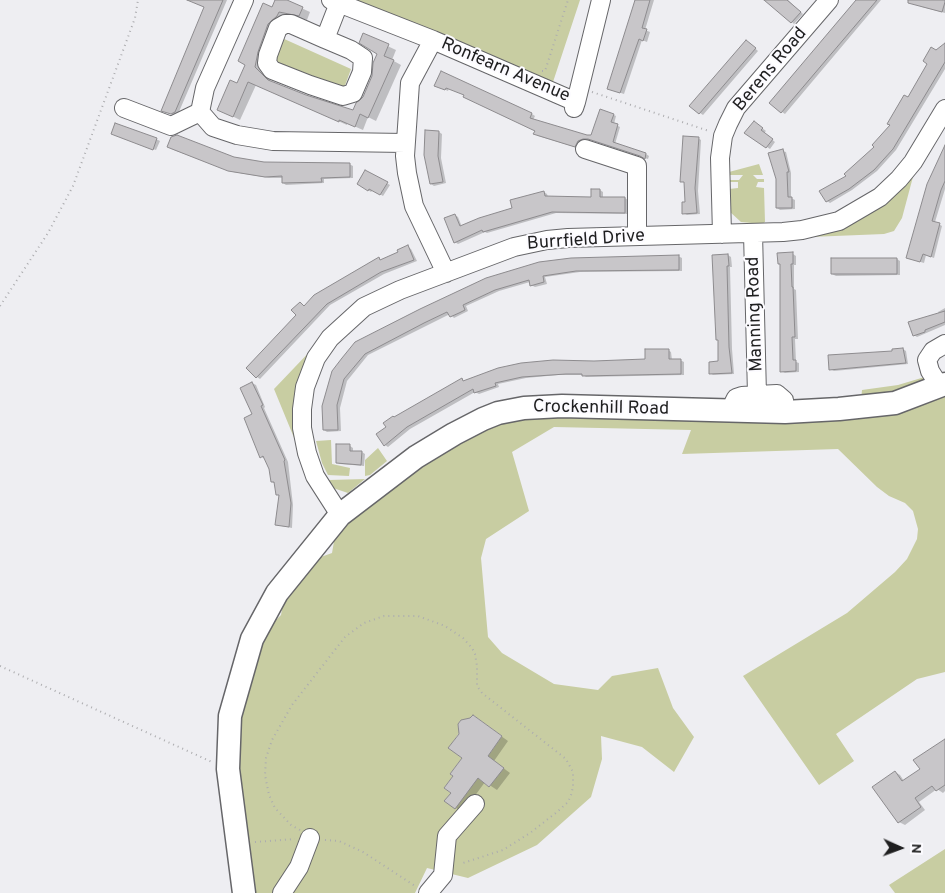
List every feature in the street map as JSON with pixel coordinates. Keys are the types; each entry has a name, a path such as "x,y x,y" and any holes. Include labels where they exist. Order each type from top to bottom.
{"main road":[{"name":"Crockenhill Road","path":"244,893 228,769 230,716 252,639 277,594 340,515 416,457 454,434 498,413 524,408 562,406 785,412 895,403 943,385"}],"street":[{"path":"200,112 205,88 244,0"},
{"path":"576,99 602,0"},
{"name":"Berens Road","path":"722,234 720,158 723,136 736,108 825,1"},
{"path":"325,39 335,2 434,40"},
{"path":"285,24 291,24 325,39 351,50 363,58 362,72 353,93 344,96 310,85 272,70 267,63 278,28 285,24"},
{"name":"Ronfearn Avenue","path":"446,272 414,206 407,173 405,143 410,83 434,40 576,99"},
{"path":"124,108 171,126 200,112"},
{"name":"Burrfield Drive","path":"340,515 315,476 307,453 302,428 302,409 305,387 316,358 330,338 364,307 400,290 514,246 568,238 783,232 839,221 869,204 889,189 913,162 945,109"},
{"path":"200,112 213,128 236,135 273,141 405,143"},
{"path":"585,149 637,166 637,236"},
{"name":"Manning Road","path":"753,233 757,395"},
{"name":"Crockenhill Road","path":"943,385 930,371 927,360 933,351 945,344"},
{"name":"Manning Road","path":"732,411 736,398 777,394 784,400 785,412"},
{"path":"423,890 443,875 447,836 475,804"},
{"path":"282,893 299,867 310,838"}],"path":[{"path":"0,306 48,233 73,186 135,18 138,0"},
{"path":"539,72 545,71 568,0"},
{"path":"576,99 723,136"},
{"path":"310,838 285,819 275,808 269,795 265,776 266,758 272,740 292,705 345,637 364,623 384,616 418,616 445,626 463,638 472,648 477,666 477,686 482,693 566,759 573,772 571,795 568,802 557,812 502,850 463,862 443,875"},
{"path":"0,666 228,769"},
{"path":"238,843 310,838 339,841 363,852 423,890"}],"green space":[{"path":"352,0 580,0 552,85"},
{"path":"282,38 351,69 343,91 272,60"},
{"path":"759,164 763,175 753,175 757,179 764,179 764,182 758,182 756,187 764,188 765,222 762,224 741,222 729,211 729,189 738,188 738,182 729,182 729,180 739,180 743,175 729,175 729,172"},
{"path":"914,173 902,218 894,231 884,234 810,237 854,222 879,208"},
{"path":"315,346 294,394 297,445 274,389"},
{"path":"928,376 925,384 861,400 862,390 898,385"},
{"path":"945,395 945,672 917,679 836,734 854,761 819,785 743,676 847,613 895,572 907,559 917,539 918,529 913,511 905,503 889,496 877,487 838,449 682,454 691,430 554,427 512,452 529,511 486,539 481,558 488,637 502,653 554,684 598,690 612,676 658,668 673,708 694,737 674,772 642,747 601,736 602,759 591,797 537,845 468,878 427,868 415,893 249,893 234,777 236,717 257,639 281,615 286,587 307,562 332,553 336,530 436,456 492,423 551,413","holes":["473,715 502,736 488,756 503,768 489,787 478,778 445,801 451,793 444,788 453,776 450,774 462,758 449,748 461,730 458,728 461,720 468,722"]},
{"path":"331,440 332,464 350,468 349,476 328,475 322,463 316,441"},
{"path":"378,448 387,461 370,475 365,476 365,460"},
{"path":"365,479 348,493 333,488 329,480"},
{"path":"945,849 945,893 895,893 889,885"}],"building":[{"path":"187,0 223,0 175,112 171,114 161,111 204,7"},
{"path":"275,0 287,0 303,7 299,16 279,12 268,24 255,67 268,80 306,95 353,110 356,103 363,97 372,76 373,63 377,54 359,43 363,33 389,44 384,56 394,60 368,118 360,114 355,127 339,120 339,122 248,82 233,117 217,110 230,80 237,83 245,65 238,61 263,3 272,7"},
{"path":"635,0 650,0 642,28 647,29 643,41 639,39 620,93 607,89"},
{"path":"764,0 787,0 801,12 791,23"},
{"path":"856,0 877,0 781,113 769,103"},
{"path":"908,0 945,0 945,2 942,12 908,3"},
{"path":"746,40 756,48 699,114 689,106"},
{"path":"945,43 945,62 893,149 874,170 849,189 826,202 819,191 846,176 844,174 874,147 872,145 890,125 887,124 904,95 908,97 927,64 923,61 931,47 936,50"},
{"path":"441,71 532,113 530,118 587,135 591,135 600,109 614,114 611,122 618,124 613,142 646,153 645,159 588,139 578,141 575,147 533,134 535,131 463,97 464,95 446,88 445,90 434,86"},
{"path":"754,121 763,128 761,130 773,139 766,148 744,133"},
{"path":"115,123 157,138 153,150 111,134"},
{"path":"425,130 439,131 438,156 443,182 430,184 424,155"},
{"path":"177,135 234,157 264,162 350,163 350,177 321,178 322,182 282,183 282,176 265,177 228,171 167,147 171,137"},
{"path":"683,136 699,137 695,188 697,213 682,214 682,202 685,202 684,182 680,182"},
{"path":"945,145 945,181 932,221 940,223 931,257 923,254 920,262 906,258 927,184"},
{"path":"783,149 789,172 787,172 788,197 792,197 792,208 776,208 776,179 768,153"},
{"path":"365,170 388,182 380,195 369,189 368,191 357,184"},
{"path":"591,189 600,189 600,197 625,197 625,213 552,212 483,232 482,230 454,243 444,218 455,214 460,226 512,208 510,200 544,191 545,196 591,197"},
{"path":"408,245 414,260 381,272 327,304 256,378 246,368 296,315 291,310 300,302 304,306 314,295 379,257 380,260"},
{"path":"793,252 793,264 791,264 795,337 792,337 793,360 796,360 796,371 780,372 780,264 778,264 777,253"},
{"path":"728,254 729,347 732,373 709,374 709,362 718,361 712,255"},
{"path":"679,255 679,270 576,271 543,276 544,282 530,286 529,280 495,290 463,305 465,310 459,313 450,317 447,312 424,323 365,354 344,379 337,405 338,430 323,430 322,406 332,371 342,358 355,342 420,309 486,278 539,262 571,258"},
{"path":"831,258 897,258 897,274 831,274"},
{"path":"945,311 945,322 913,336 908,322"},
{"path":"903,348 906,363 829,370 828,355 892,351 892,349"},
{"path":"645,349 669,349 669,359 681,359 681,374 582,376 582,374 566,374 522,377 495,383 496,386 474,393 473,389 407,427 384,446 376,434 386,427 383,423 393,416 462,378 463,381 498,368 521,363 553,360 645,359"},
{"path":"252,382 285,460 291,503 289,527 275,525 279,495 276,495 269,469 263,456 260,458 244,418 252,414 240,388"},
{"path":"336,444 350,444 350,451 362,451 361,465 336,463"},
{"path":"473,715 502,736 488,756 504,768 489,787 478,778 455,809 444,801 451,793 444,788 453,776 450,774 462,758 448,748 459,734 458,724 461,720 470,718"},
{"path":"945,739 945,785 936,791 932,786 915,798 921,807 898,823 872,787 895,771 902,781 920,769 913,760"}]}
